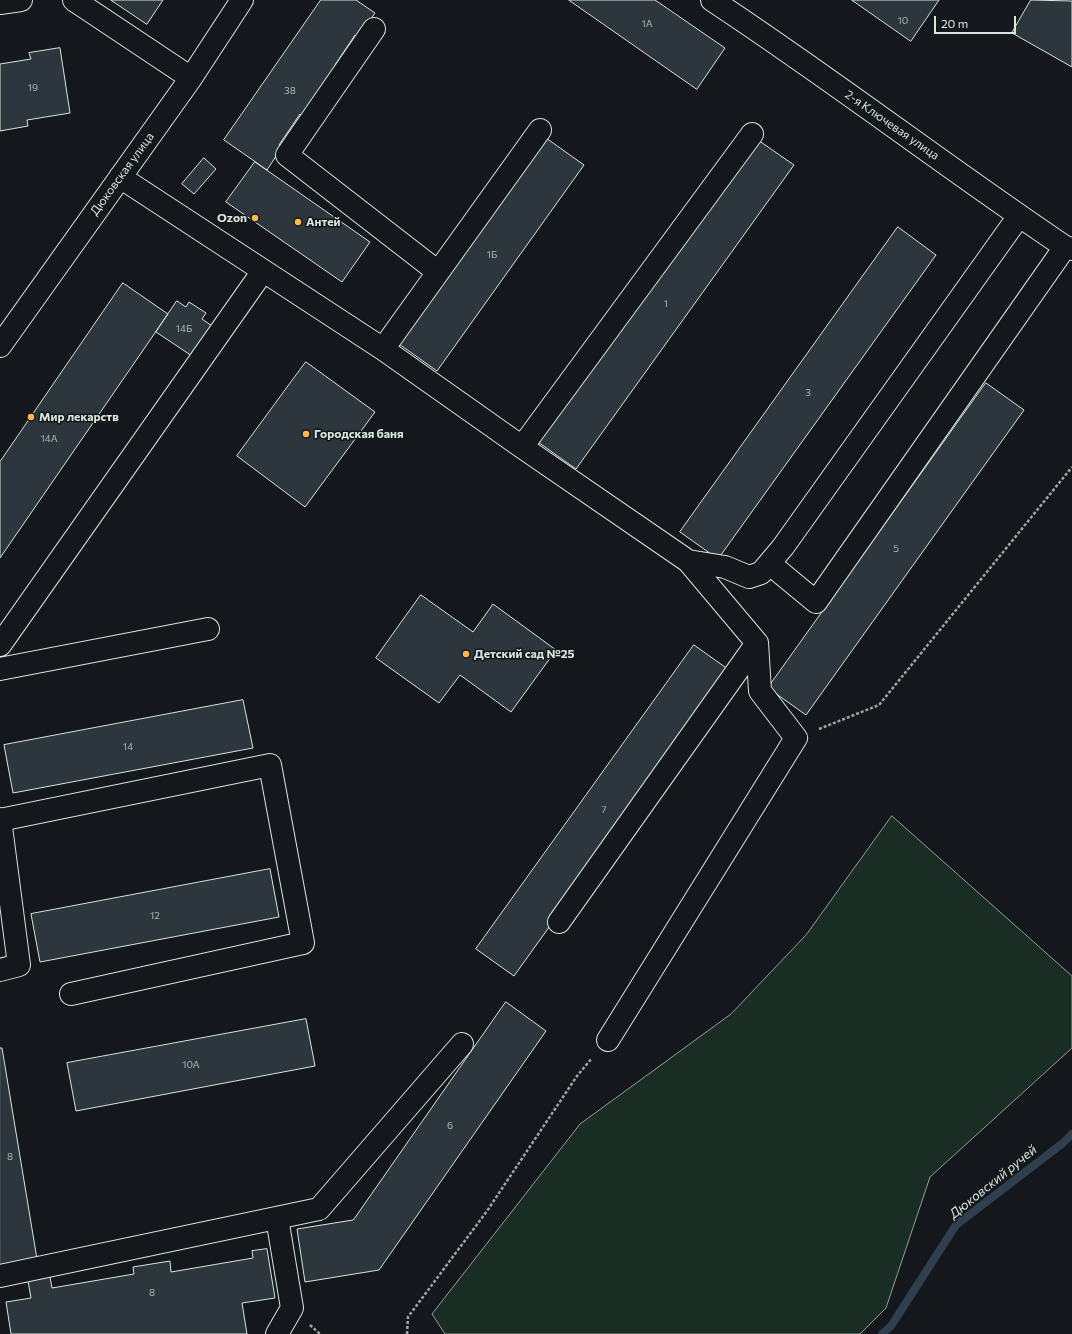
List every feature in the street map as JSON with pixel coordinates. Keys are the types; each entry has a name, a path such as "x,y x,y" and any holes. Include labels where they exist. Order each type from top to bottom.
{"street":[{"path":"0,3 21,0"},
{"path":"74,0 190,78"},
{"name":"Дюковская улица","path":"0,346 190,78 242,0"},
{"name":"2-я Ключевая улица","path":"712,0 764,34 1019,216 1068,248"},
{"path":"374,29 286,155 438,272"},
{"path":"383,349 540,130"},
{"path":"522,447 752,134"},
{"path":"120,177 383,349 688,561 757,643 760,692 796,738 608,1040"},
{"path":"688,561 725,567 749,577 761,573 770,564 1019,216"},
{"path":"770,564 816,602 1068,248"},
{"path":"0,645 263,271"},
{"path":"0,669 208,629"},
{"path":"559,922 757,643"},
{"path":"0,970 20,965 0,820 270,765 303,943 71,994"},
{"path":"0,1276 319,1209 462,1044"},
{"path":"277,1218 292,1308 277,1334"}],"path":[{"path":"796,738 879,705 1072,466"},
{"path":"407,1334 408,1317 487,1211 577,1076 608,1040"}],"green space":[{"path":"892,816 1072,976 1072,1048 930,1177 886,1308 860,1334 445,1334 432,1314 580,1124 731,1014 806,935"}],"building":[{"path":"111,0 163,0 147,24"},
{"path":"321,0 356,0 375,13 358,38 355,35 335,65 338,67 303,117 300,114 279,145 282,147 267,170 224,140"},
{"path":"569,0 655,0 725,48 697,89"},
{"path":"852,0 939,0 911,41"},
{"path":"1031,0 1072,1 1072,67 1012,33"},
{"path":"60,48 70,113 27,120 28,126 0,131 0,64 31,59 29,53"},
{"path":"546,138 584,165 437,371 399,344"},
{"path":"755,138 794,165 576,469 538,442"},
{"path":"204,158 216,169 194,194 182,184"},
{"name":"Антей","path":"255,162 370,242 342,282 226,202"},
{"path":"898,227 936,255 718,559 680,532"},
{"path":"123,283 168,314 0,558 0,462"},
{"path":"177,301 186,307 189,302 206,313 202,319 212,326 192,356 156,332"},
{"name":"Городская баня","path":"306,362 375,412 305,507 237,456"},
{"path":"986,383 1024,410 806,715 768,688"},
{"name":"Детский сад №25","path":"421,595 473,632 493,604 556,650 511,712 460,675 439,703 376,658"},
{"path":"694,645 732,672 514,976 476,949"},
{"path":"243,700 253,748 13,793 4,745"},
{"path":"270,869 279,917 40,962 31,914"},
{"path":"506,1002 546,1031 379,1270 305,1282 297,1229 353,1220"},
{"path":"306,1019 315,1066 76,1111 67,1063"},
{"path":"0,1048 2,1048 38,1265 0,1272"},
{"path":"267,1249 275,1298 242,1303 247,1334 11,1334 6,1302 31,1298 28,1281 50,1277 52,1288 134,1274 133,1267 170,1261 171,1272 253,1258 252,1251"}],"waterway":[{"name":"Дюковский ручей","path":"882,1334 891,1326 956,1225 1063,1143 1072,1134"}],"place":[{"name":"Ozon","path":"255,218"},
{"name":"Антей","path":"298,222"},
{"name":"Мир лекарств","path":"31,417"},
{"name":"Городская баня","path":"306,434"},
{"name":"Детский сад №25","path":"466,654"}]}
